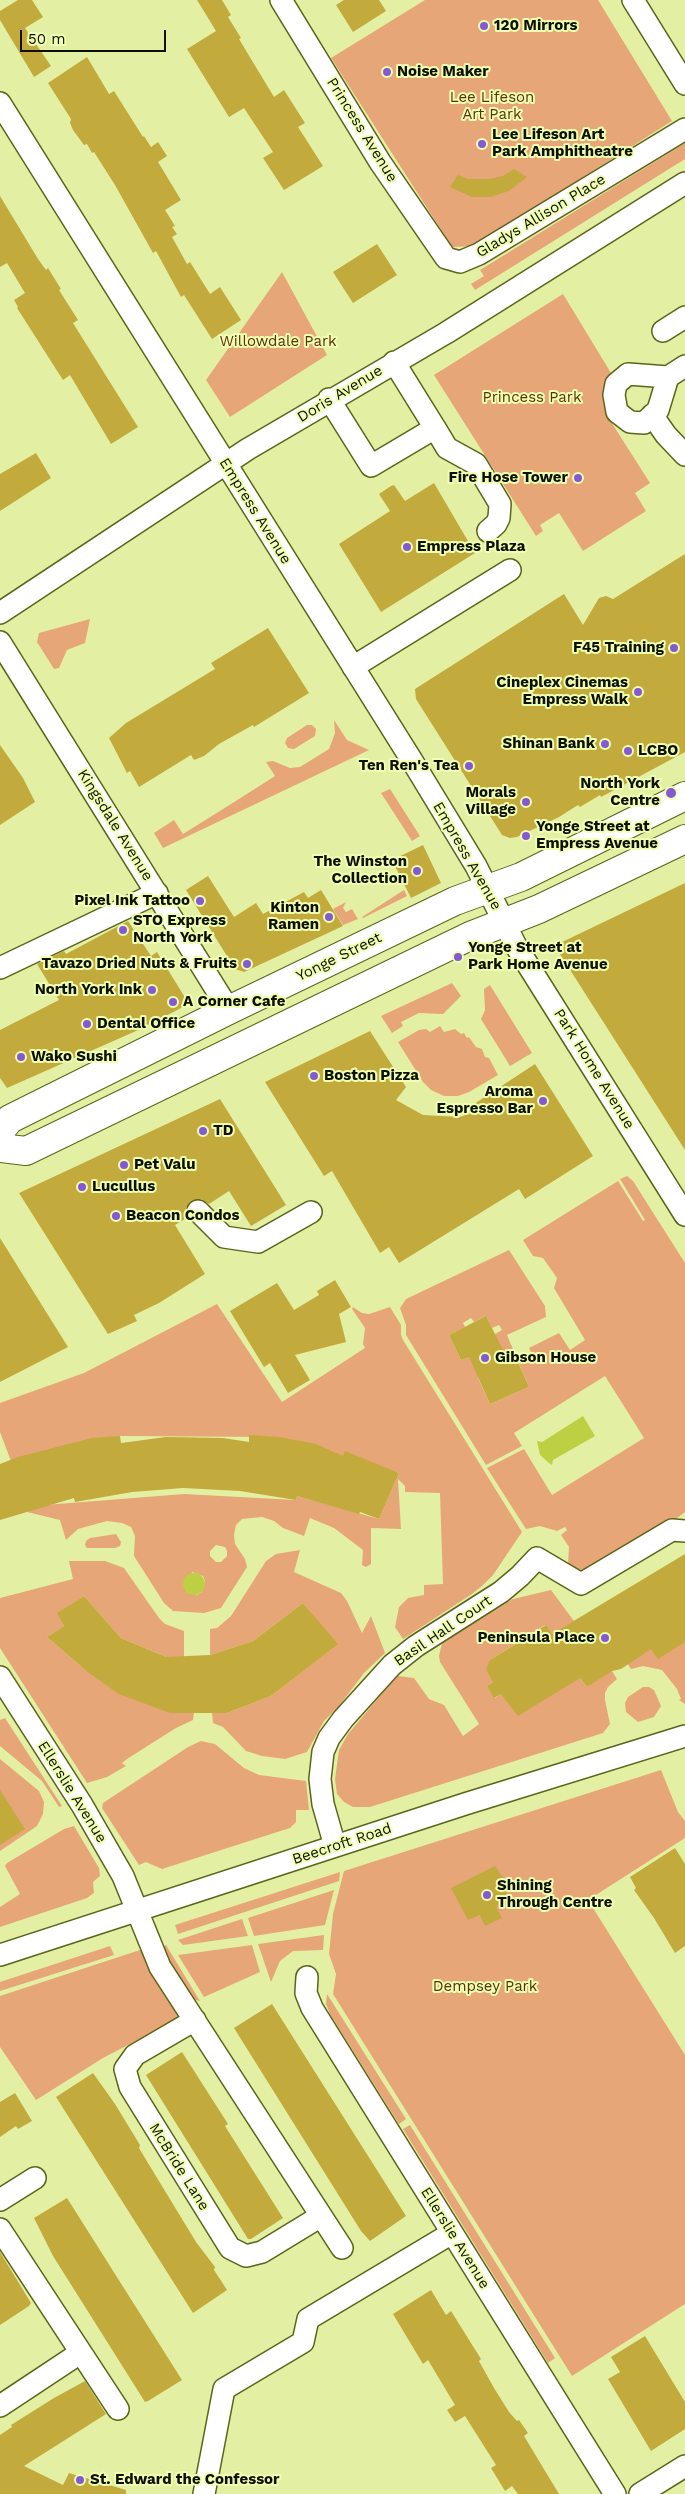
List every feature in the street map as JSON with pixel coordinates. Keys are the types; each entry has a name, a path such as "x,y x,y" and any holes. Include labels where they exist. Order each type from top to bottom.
{"main road":[{"name":"Yonge Street","path":"0,1131 10,1118 229,1010 455,901 521,877 685,796"},
{"path":"0,1148 26,1151 470,936 539,909 685,839"}],"street":[{"name":"Princess Avenue","path":"281,0 380,162 446,258"},
{"path":"633,0 685,84"},
{"name":"Empress Avenue","path":"0,103 353,667 488,888 504,922"},
{"name":"Gladys Allison Place","path":"446,258 460,262 479,254 685,129"},
{"name":"Doris Avenue","path":"0,613 225,464 329,400 461,323 685,183"},
{"path":"663,331 685,317"},
{"path":"394,362 448,448 476,464 500,504 500,518 488,530"},
{"path":"676,372 658,410 644,423 630,422 617,412 614,395 616,384 628,374 676,372"},
{"path":"329,400 371,466 435,428"},
{"path":"652,415 666,435 685,455"},
{"path":"353,667 510,570"},
{"name":"Kingsdale Avenue","path":"0,642 229,1010"},
{"path":"0,968 157,893"},
{"name":"Park Home Avenue","path":"504,922 516,946 676,1182 685,1215"},
{"path":"198,1210 224,1237 258,1242 311,1212"},
{"name":"Basil Hall Court","path":"334,1846 323,1804 320,1778 323,1752 334,1731 377,1680 404,1654 501,1592 537,1558 581,1584 672,1530 685,1531"},
{"name":"Ellerslie Avenue","path":"0,1677 82,1805 123,1876 138,1910"},
{"name":"Beecroft Road","path":"0,1955 334,1846 685,1736"},
{"path":"138,1910 160,1967 342,2248"},
{"name":"Ellerslie Avenue","path":"307,1977 306,1993 312,2008 615,2494"},
{"name":"McBride Lane","path":"195,2020 135,2055 125,2069 130,2088 230,2248 246,2256 262,2252 321,2216"},
{"path":"0,2200 35,2178"},
{"path":"0,2229 118,2409"},
{"path":"204,2494 224,2389 303,2342 308,2319 452,2234"},
{"path":"0,2406 80,2353"},
{"path":"640,2494 685,2466"}],"green space":[{"name":"Lee Lifeson Art Park","path":"425,0 598,0 672,121 474,246 452,247 331,58"},
{"path":"685,143 685,159 475,290 471,284 484,276 480,270"},
{"name":"Willowdale Park","path":"282,272 327,355 230,417 206,380"},
{"name":"Princess Park","path":"563,294 611,373 602,395 606,414 650,483 635,493 646,511 583,551 559,513 540,525 543,531 536,536 434,375"},
{"path":"90,619 85,643 67,650 59,668 54,669 37,642 39,633"},
{"path":"334,720 347,740 369,750 163,848 154,833 174,820 183,834 231,804 275,776 266,762 273,761 290,768 300,767 329,749 335,733"},
{"path":"307,725 312,725 316,729 315,736 294,749 288,748 285,743 287,738"},
{"path":"390,789 420,836 412,841 381,793"},
{"path":"404,890 407,896 362,917"},
{"path":"346,902 343,908 346,912 352,909 358,919 343,925 333,909"},
{"path":"452,983 461,996 443,1014 419,1013 401,1022 403,1026 392,1033 381,1016"},
{"path":"490,985 532,1053 510,1066 481,1019 485,1010 484,989"},
{"path":"440,1026 444,1032 455,1029 461,1034 464,1033 467,1038 469,1037 476,1047 482,1049 485,1057 489,1058 498,1075 469,1092 458,1096 444,1096 431,1090 423,1082 398,1042 419,1030 426,1029 430,1032"},
{"path":"627,1176 633,1181 685,1263 685,1512 677,1518 676,1522 584,1574 568,1564 569,1547 561,1535 567,1530 565,1527 557,1531 540,1526 526,1529 487,1468 524,1449 552,1495 644,1438 605,1376 514,1433 522,1446 486,1465 406,1335 406,1325 400,1308 406,1299 509,1250 545,1306 546,1317 507,1335 515,1354 500,1361 495,1334 502,1330 499,1325 492,1328 486,1316 474,1322 471,1318 463,1323 465,1327 449,1335 461,1360 471,1356 492,1372 478,1378 490,1404 529,1387 519,1364 533,1357 529,1348 559,1333 570,1350 585,1340 554,1288 557,1278 543,1258 533,1256 523,1240 618,1181 643,1221 645,1220 620,1179"},
{"path":"217,1304 282,1402 365,1348 363,1344 365,1328 352,1309 353,1307 362,1313 369,1314 390,1307 401,1325 403,1340 522,1532 493,1575 483,1585 403,1639 395,1627 399,1607 408,1598 424,1595 424,1585 443,1584 440,1493 405,1492 405,1486 398,1479 401,1529 371,1528 371,1564 366,1567 362,1565 363,1550 334,1528 310,1518 304,1536 262,1517 242,1519 236,1525 234,1535 235,1544 245,1559 247,1567 221,1608 204,1613 173,1611 164,1603 134,1556 135,1536 131,1527 122,1523 107,1521 78,1529 66,1540 60,1520 27,1512 45,1505 184,1494 296,1500 297,1496 379,1519 399,1473 271,1437 120,1436 11,1461 0,1432 0,1403 84,1373","holes":["216,1545 225,1547 227,1551 227,1556 221,1562 216,1562 210,1556 210,1551","192,1572 203,1576 205,1581 202,1592 197,1595 186,1592"]},
{"path":"116,1534 121,1542 120,1546 115,1548 87,1548 85,1545 86,1541 90,1538"},
{"path":"300,1550 294,1572 341,1593 347,1601 362,1633 371,1616 385,1653 364,1673 339,1706 324,1721 307,1752 285,1759 262,1756 246,1751 223,1727 213,1723 212,1713 227,1713 271,1696 337,1644 303,1603 253,1641 210,1655 210,1629 217,1628 231,1616 266,1561 276,1554"},
{"path":"69,1561 105,1561 124,1568 159,1618 165,1624 184,1631 184,1657 166,1657 121,1638 84,1596 58,1613 64,1626 47,1637 85,1670 194,1713 193,1720 176,1728 122,1763 126,1766 107,1777 87,1783 0,1648 0,1598 73,1579"},
{"path":"551,1590 574,1621 552,1634 545,1625 490,1660 493,1682 487,1686 495,1698 501,1694 580,1678 587,1687 609,1671 612,1671 617,1679 608,1687 605,1693 610,1724 603,1733 370,1807 353,1807 344,1802 337,1794 335,1779 339,1750 348,1734 398,1676 414,1678 429,1699 444,1705 463,1736 479,1724 440,1662 439,1656 442,1643 513,1599"},
{"path":"685,1642 685,1704 679,1700 681,1699 677,1689 662,1670 643,1666 631,1669 627,1663 645,1650"},
{"path":"643,1687 649,1687 654,1690 661,1706 654,1717 638,1722 626,1712 625,1703 628,1697"},
{"path":"5,1718 62,1806 59,1807 42,1781 0,1746 0,1720"},
{"path":"201,1741 215,1744 244,1768 259,1775 306,1781 309,1810 296,1810 296,1822 290,1828 162,1869 146,1862 139,1865 102,1808 103,1803 188,1747"},
{"path":"0,1759 39,1791 44,1802 43,1814 37,1826 0,1851"},
{"name":"Dempsey Park","path":"661,1770 678,1812 685,1821 685,1838 588,1900 685,2055 685,2304 572,2376 333,1994 336,1974 329,1954 333,1914 344,1871"},
{"path":"74,1826 99,1868 100,1876 93,1882 94,1893 87,1898 0,1927 0,1907 20,1894 5,1866 7,1863 64,1829"},
{"path":"340,1872 339,1881 178,1934 175,1925"},
{"path":"334,1890 325,1925 254,1936 248,1918"},
{"path":"242,1919 248,1936 183,1945 178,1940"},
{"path":"324,1935 323,1950 293,1951 280,1961 271,1982 258,1944"},
{"path":"166,1945 200,2001 191,1999 173,1971 162,1947"},
{"path":"252,1945 260,1972 204,1997 178,1955"},
{"path":"110,1946 114,1955 0,1991 0,1982"},
{"path":"143,1949 151,1970 180,2018 103,2058 36,2100 0,2047 0,1996"},
{"path":"327,1994 406,2119 399,2124 330,2014 326,2004"},
{"path":"410,2125 555,2358 548,2363 403,2129"}],"shaded area":[{"path":"583,1416 595,1436 553,1460 552,1465 540,1455 537,1441 542,1442"},
{"path":"194,1573 202,1576 205,1584 202,1592 194,1595 186,1592 183,1584 186,1576"}],"building":[{"path":"18,0 32,0 43,17 25,28 51,66 34,77 0,20 0,11"},
{"path":"197,0 222,0 231,15 228,17 241,38 239,39 274,97 284,90 305,123 298,127 323,166 284,190 263,158 273,152 244,108 229,117 187,49 216,31"},
{"path":"344,0 379,0 386,11 353,32 336,5"},
{"path":"87,57 109,94 114,91 151,147 158,142 167,156 158,162 181,200 165,210 175,226 172,227 177,234 172,237 187,264 190,262 210,294 220,287 241,320 212,339 184,295 181,297 156,251 153,253 94,152 92,153 87,144 84,145 73,130 70,123 71,119 48,83"},
{"path":"514,169 527,177 509,191 490,197 472,197 450,187 458,175 468,179 490,179 503,176"},
{"path":"0,196 38,259 46,270 48,268 61,289 59,290 78,320 73,323 138,427 111,444 70,375 63,380 17,308 14,300 25,293 7,263 0,267"},
{"path":"377,244 397,275 353,303 333,272"},
{"path":"36,453 51,478 0,511 0,474"},
{"name":"Empress Plaza","path":"434,483 475,553 381,612 339,544 390,511 379,494 391,486 394,485 405,501"},
{"path":"685,554 685,752 601,797 600,795 580,807 578,805 559,817 517,837 510,838 502,835 416,699 415,689 564,594 583,625 599,598 606,596 613,599"},
{"path":"268,628 309,693 254,727 253,725 219,744 204,756 194,760 191,755 139,787 130,771 127,773 109,738 126,723 215,669 211,663"},
{"path":"0,745 23,778 35,802 0,825"},
{"name":"The Winston Collection","path":"423,845 441,883 411,898 392,860"},
{"path":"208,876 234,917 256,903 263,914 304,892 308,898 321,890 343,926 244,972 235,969 186,890"},
{"path":"685,883 685,1150 558,951 558,944"},
{"path":"128,921 151,956 157,952 189,1004 136,1031 7,1088 0,1078 0,1030 59,1000 37,964 64,951 66,954"},
{"path":"370,1031 406,1087 396,1100 423,1115 460,1117 476,1111 474,1104 535,1064 593,1156 525,1199 519,1189 399,1263 389,1247 380,1253 332,1171 324,1176 265,1082"},
{"name":"Beacon Condos","path":"220,1099 286,1205 251,1226 229,1191 209,1204 201,1199 190,1202 186,1208 188,1217 175,1225 205,1274 159,1303 134,1315 137,1321 108,1334 19,1193"},
{"path":"0,1238 68,1347 0,1382"},
{"path":"335,1280 351,1307 339,1314 346,1342 295,1355 310,1380 288,1393 270,1363 264,1367 230,1311 277,1283 294,1310 319,1295 317,1291"},
{"name":"Gibson House","path":"486,1316 510,1364 517,1360 529,1387 490,1404 469,1357 461,1360 449,1335"},
{"path":"249,1435 279,1437 316,1444 343,1456 345,1451 399,1473 379,1519 360,1512 359,1514 297,1496 296,1500 240,1491 183,1488 132,1492 75,1502 74,1498 0,1520 0,1464 18,1457 92,1438 120,1436 121,1443 166,1437 223,1438 249,1442"},
{"name":"Peninsula Place","path":"685,1554 685,1642 658,1659 651,1649 621,1669 612,1671 587,1687 580,1678 518,1716 501,1694 494,1698 487,1686 493,1682 486,1669 490,1660 546,1625 552,1634"},
{"path":"84,1596 121,1638 166,1657 210,1655 253,1641 303,1603 338,1644 271,1696 227,1713 170,1713 119,1694 85,1670 47,1637 64,1626 57,1613"},
{"path":"0,1790 25,1829 0,1845"},
{"path":"675,1848 685,1864 685,1946 675,1953 634,1890 636,1888 630,1877"},
{"path":"495,1866 506,1882 502,1884 510,1899 496,1907 502,1918 485,1926 480,1915 468,1920 451,1888"},
{"path":"272,2004 406,2216 370,2241 361,2231 234,2028"},
{"path":"182,2052 228,2124 225,2126 283,2218 251,2239 248,2239 146,2075"},
{"path":"93,2073 115,2104 140,2145 139,2148 148,2163 196,2242 215,2267 214,2270 227,2290 193,2313 56,2097"},
{"path":"15,2093 32,2121 18,2129 16,2126 0,2137 0,2102"},
{"path":"67,2198 182,2380 148,2401 145,2402 53,2256 34,2218"},
{"path":"0,2252 31,2303 0,2325"},
{"path":"431,2290 446,2315 451,2311 481,2359 479,2361 509,2412 517,2421 519,2420 528,2433 524,2436 559,2494 518,2494 512,2486 505,2491 491,2468 496,2465 465,2416 455,2422 447,2410 455,2405 428,2360 423,2364 393,2314"},
{"path":"645,2336 685,2402 685,2429 651,2451 608,2379 620,2372 611,2357"},
{"path":"85,2381 106,2414 24,2466 63,2485 69,2473 126,2490 126,2494 0,2494 0,2435 12,2427 11,2425"}],"place":[{"name":"120 Mirrors","path":"484,26"},
{"name":"Noise Maker","path":"387,72"},
{"name":"Lee Lifeson Art Park Amphitheatre","path":"482,144"},
{"name":"Fire Hose Tower","path":"578,478"},
{"name":"Empress Plaza","path":"407,547"},
{"name":"F45 Training","path":"674,648"},
{"name":"Cineplex Cinemas Empress Walk","path":"638,692"},
{"name":"Shinan Bank","path":"605,744"},
{"name":"LCBO","path":"628,751"},
{"name":"Ten Ren's Tea","path":"469,766"},
{"name":"North York Centre","path":"671,793"},
{"name":"Morals Village","path":"526,802"},
{"name":"Yonge Street at Empress Avenue","path":"526,836"},
{"name":"The Winston Collection","path":"417,871"},
{"name":"Pixel Ink Tattoo","path":"200,901"},
{"name":"Kinton Ramen","path":"329,917"},
{"name":"STO Express North York","path":"123,930"},
{"name":"Yonge Street at Park Home Avenue","path":"458,957"},
{"name":"Tavazo Dried Nuts & Fruits","path":"247,964"},
{"name":"North York Ink","path":"152,990"},
{"name":"A Corner Cafe","path":"173,1002"},
{"name":"Dental Office","path":"87,1024"},
{"name":"Wako Sushi","path":"21,1057"},
{"name":"Boston Pizza","path":"314,1076"},
{"name":"Aroma Espresso Bar","path":"543,1101"},
{"name":"TD","path":"203,1131"},
{"name":"Pet Valu","path":"124,1165"},
{"name":"Lucullus","path":"82,1187"},
{"name":"Beacon Condos","path":"116,1216"},
{"name":"Gibson House","path":"485,1358"},
{"name":"Peninsula Place","path":"605,1638"},
{"name":"Shining Through Centre","path":"487,1895"},
{"name":"St. Edward the Confessor","path":"80,2480"}]}
